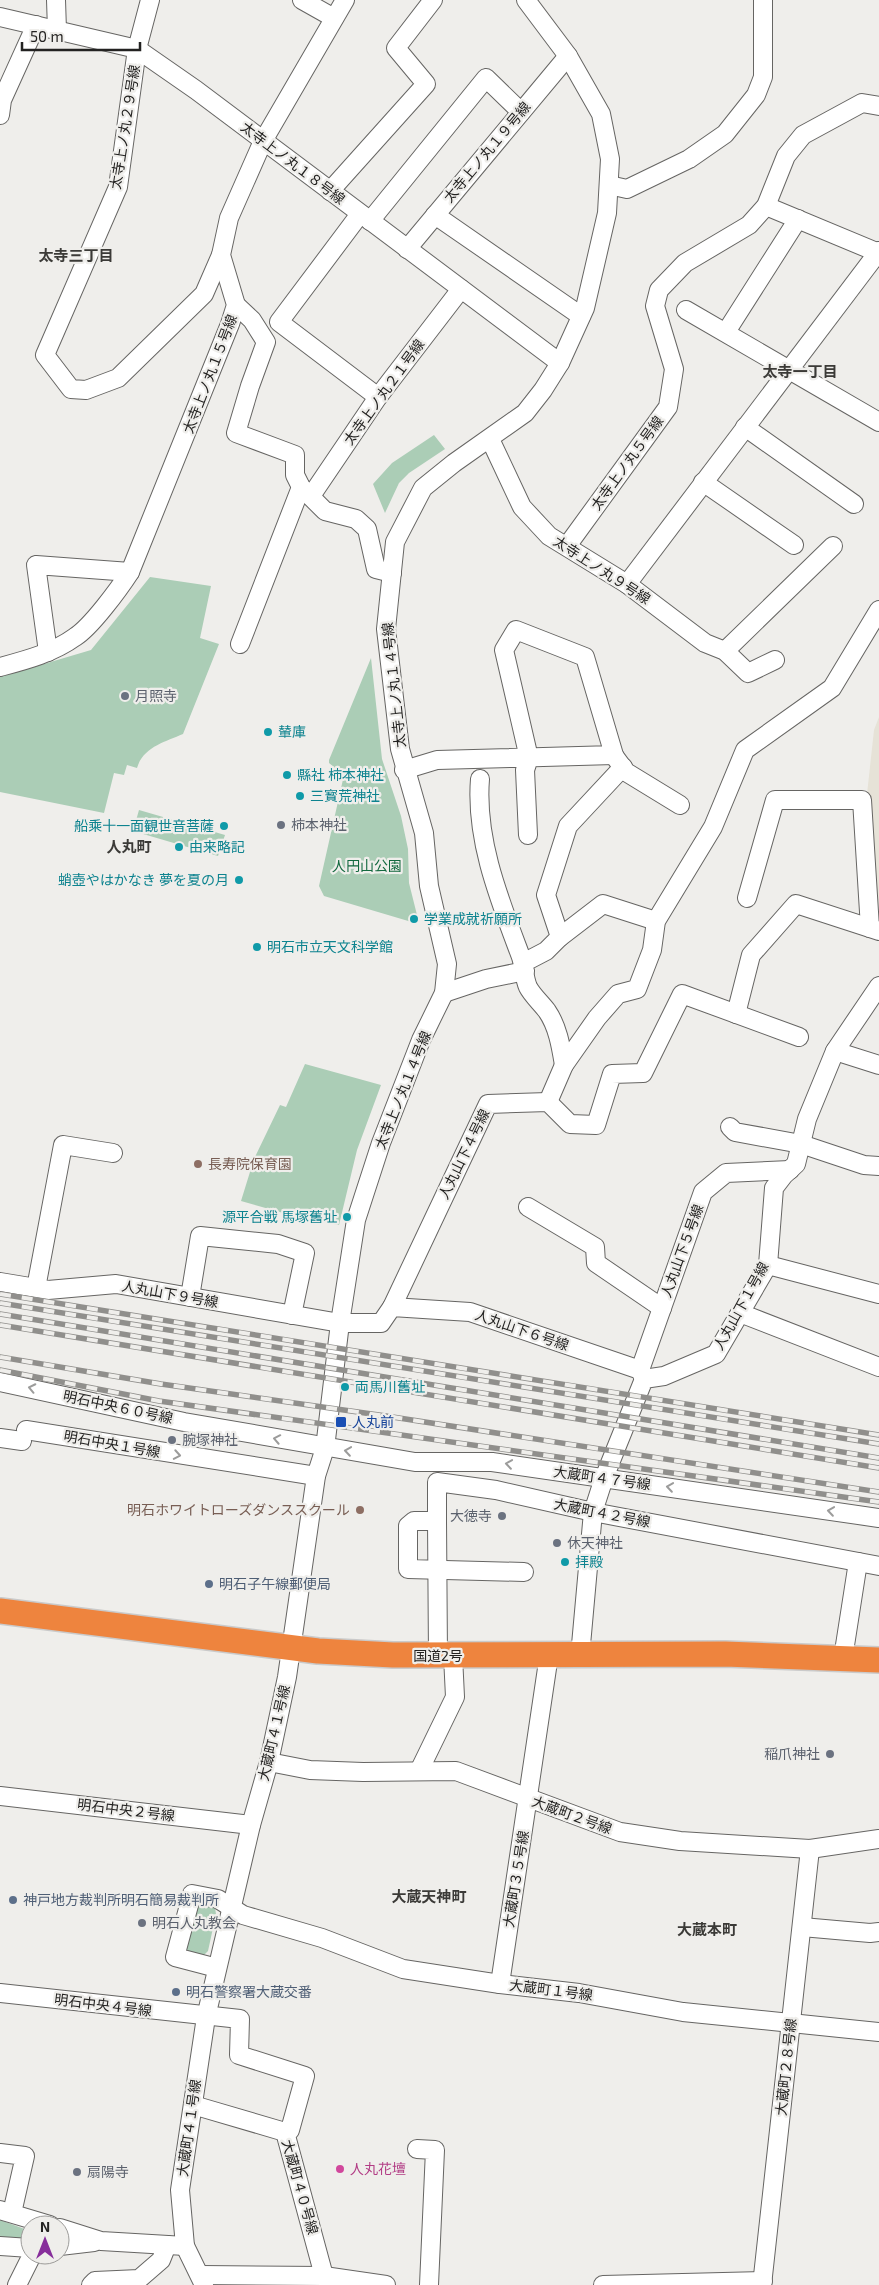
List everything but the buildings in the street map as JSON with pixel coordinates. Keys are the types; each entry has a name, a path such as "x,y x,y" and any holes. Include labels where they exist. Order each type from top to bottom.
{"highway":[{"name":"国道2号","path":"0,1611 204,1638 292,1646 318,1651 446,1656 726,1654 879,1660"}],"street":[{"path":"56,0 57,30"},
{"path":"137,49 150,0"},
{"path":"302,0 334,18"},
{"name":"太寺上ノ丸１５号線","path":"0,667 48,652 76,637 119,588 130,572 236,305 221,255 229,218 262,141 344,0"},
{"path":"330,191 426,84 396,48 433,0"},
{"name":"太寺上ノ丸１４号線","path":"316,1476 325,1448 340,1323 356,1220 381,1143 421,1040 444,992 447,964 430,886 424,833 404,770 400,749 386,629 396,542 422,488 525,413 544,390 560,363 581,316 607,213 610,159 601,114 568,56 526,0"},
{"path":"609,185 627,189 689,159 726,134 756,96 763,77 763,0"},
{"name":"太寺上ノ丸１８号線","path":"0,17 137,49 560,363"},
{"path":"1,105 36,25"},
{"name":"太寺上ノ丸２９号線","path":"137,49 118,187 45,355 72,389 86,390 118,378 204,294 221,255"},
{"name":"太寺上ノ丸１９号線","path":"407,248 568,56"},
{"path":"378,397 279,322 365,218 486,78 521,112"},
{"name":"太寺上ノ丸５号線","path":"567,546 668,407 674,369 655,306 659,290 686,263 749,225 766,206 786,156 803,135 862,103 879,106"},
{"path":"627,584 879,252 766,206"},
{"path":"435,215 581,316"},
{"path":"726,332 798,219"},
{"name":"太寺上ノ丸２１号線","path":"240,644 306,491 461,289"},
{"path":"236,305 252,320 266,342 236,433 295,456 295,475 306,491 325,511 356,519 362,524 367,529 376,569 392,573"},
{"path":"686,310 879,422"},
{"path":"746,427 854,504"},
{"name":"太寺上ノ丸９号線","path":"490,439 522,507 549,536 627,584 705,643 726,651"},
{"path":"703,482 794,545"},
{"path":"774,660 748,673 726,651 833,546"},
{"path":"48,652 36,565 130,572"},
{"path":"799,1037 682,994 643,1074 612,1074 596,1124 570,1124 548,1102 564,1065 597,1018 618,994 637,989 652,950 656,922 713,827 746,750 832,688 879,610"},
{"path":"528,835 525,770 529,758 504,650 516,630 584,657 618,761 626,772 680,805"},
{"path":"404,770 436,760 529,758 618,761"},
{"path":"560,936 546,895 568,826 618,761"},
{"path":"480,779 479,824 504,911 524,967 528,987 548,1013 560,1039 564,1065"},
{"path":"736,1014 751,955 796,904 875,930 862,800 774,800 747,898"},
{"path":"444,992 524,967 546,951 560,936 603,904 656,922"},
{"name":"人丸山下１号線","path":"642,1374 664,1376 716,1354 768,1265 774,1188 796,1164 807,1118 835,1051 877,994"},
{"path":"835,1051 879,1065"},
{"name":"人丸山下４号線","path":"392,1307 488,1104 548,1102"},
{"path":"730,1127 734,1132 801,1144 864,1165 879,1166"},
{"path":"36,1288 63,1145 113,1153"},
{"name":"人丸山下５号線","path":"642,1374 662,1308 703,1192 726,1173 790,1170"},
{"path":"528,1207 595,1247 596,1263 662,1308"},
{"path":"190,1297 200,1236 278,1244 305,1253 292,1314"},
{"path":"768,1265 879,1294"},
{"name":"人丸山下９号線","path":"0,1282 48,1290 116,1284 340,1323"},
{"path":"340,1323 381,1323 392,1307"},
{"name":"人丸山下６号線","path":"392,1307 470,1312 642,1374"},
{"path":"740,1313 879,1367"},
{"path":"580,1656 593,1512 642,1374"},
{"name":"明石中央６０号線","path":"0,1382 184,1422 325,1448"},
{"name":"明石中央１号線","path":"0,1438 24,1435 316,1476"},
{"name":"大蔵町４７号線","path":"325,1448 415,1462 492,1462 879,1518"},
{"name":"大蔵町４１号線","path":"202,2280 192,2263 186,2246 180,2190 206,2017 251,1825 269,1762 292,1646 316,1476"},
{"name":"大蔵町４２号線","path":"437,1521 436,1482 496,1490 593,1512 879,1566"},
{"path":"419,1771 455,1698 446,1656 437,1570 437,1521 414,1521 408,1526 408,1569 437,1570 524,1572"},
{"path":"843,1658 858,1562"},
{"name":"大蔵町３５号線","path":"500,1984 549,1655"},
{"name":"大蔵町２号線","path":"269,1762 310,1770 456,1771 620,1832 680,1841 810,1849 879,1839"},
{"name":"明石中央２号線","path":"0,1796 251,1825"},
{"name":"大蔵町２８号線","path":"763,2283 810,1849"},
{"path":"217,1968 175,1957 192,1894 218,1899 232,1907"},
{"name":"大蔵町１号線","path":"232,1907 243,1915 322,1938 403,1969 500,1984 579,1993 683,2012 879,2032"},
{"path":"802,1927 870,1933 879,1932"},
{"name":"明石中央４号線","path":"0,1993 206,2017 240,2019 239,2055 305,2076 290,2130 285,2132"},
{"name":"大蔵町４０号線","path":"193,2105 285,2132 324,2276"},
{"path":"417,2149 436,2150 428,2285"},
{"path":"0,2153 24,2156 6,2211 20,2215"},
{"path":"70,2231 101,2241"},
{"path":"70,2245 101,2241 186,2246"},
{"path":"90,2285 95,2281 139,2279 161,2260 167,2245"},
{"path":"0,2246 20,2247"},
{"path":"17,2285 27,2265"},
{"path":"202,2280 324,2276 386,2285"},
{"path":"603,2285 763,2283"}],"shaded area":[{"path":"879,717 879,909 867,794 874,730"}],"green space":[{"path":"434,435 445,449 409,473 399,483 385,513 373,484 392,463"},
{"name":"月照寺","path":"150,577 211,586 200,638 219,644 183,734 149,750 137,768 127,765 124,775 114,773 104,813 0,792 0,677 91,650"},
{"name":"人円山公園","path":"371,658 382,759 401,816 408,849 409,883 418,919 415,923 324,896 319,886 344,775 329,763 329,760"},
{"path":"139,810 225,835 218,856 133,831"},
{"path":"305,1064 381,1085 357,1150 339,1225 301,1218 241,1201 254,1159 280,1105 286,1107"},
{"path":"199,1904 215,1908 216,1914 208,1951 204,1955 188,1952 185,1948 194,1909"},
{"path":"0,2220 20,2227 20,2239 0,2238"}],"railway":[{"path":"0,1294 879,1435"},
{"path":"0,1303 879,1444"},
{"path":"0,1314 879,1458"},
{"path":"0,1325 879,1468"},
{"path":"0,1357 161,1384 386,1416 879,1492"},
{"path":"0,1370 159,1401 879,1502"}],"place":[{"name":"月照寺","path":"125,696"},
{"name":"輦庫","path":"268,732"},
{"name":"縣社 柿本神社","path":"287,775"},
{"name":"三寳荒神社","path":"300,796"},
{"name":"柿本神社","path":"281,825"},
{"name":"船乘十一面観世音菩薩","path":"224,826"},
{"name":"由来略記","path":"179,847"},
{"name":"蛸壺やはかなき 夢を夏の月","path":"239,880"},
{"name":"学業成就祈願所","path":"414,919"},
{"name":"明石市立天文科学館","path":"257,947"},
{"name":"長寿院保育園","path":"198,1164"},
{"name":"源平合戦 馬塚舊址","path":"347,1217"},
{"name":"両馬川舊址","path":"345,1387"},
{"name":"人丸前","path":"341,1422"},
{"name":"腕塚神社","path":"172,1440"},
{"name":"明石ホワイトローズダンススクール","path":"360,1510"},
{"name":"大徳寺","path":"502,1516"},
{"name":"休天神社","path":"557,1543"},
{"name":"拝殿","path":"565,1562"},
{"name":"明石子午線郵便局","path":"209,1584"},
{"name":"稲爪神社","path":"830,1754"},
{"name":"神戸地方裁判所明石簡易裁判所","path":"13,1900"},
{"name":"明石人丸教会","path":"142,1923"},
{"name":"明石警察署大蔵交番","path":"176,1992"},
{"name":"人丸花壇","path":"340,2169"},
{"name":"扇陽寺","path":"77,2172"}],"district":[{"name":"太寺三丁目","path":"76,256"},
{"name":"太寺一丁目","path":"800,372"},
{"name":"人丸町","path":"129,847"},
{"name":"大蔵天神町","path":"429,1897"},
{"name":"大蔵本町","path":"707,1930"}]}
